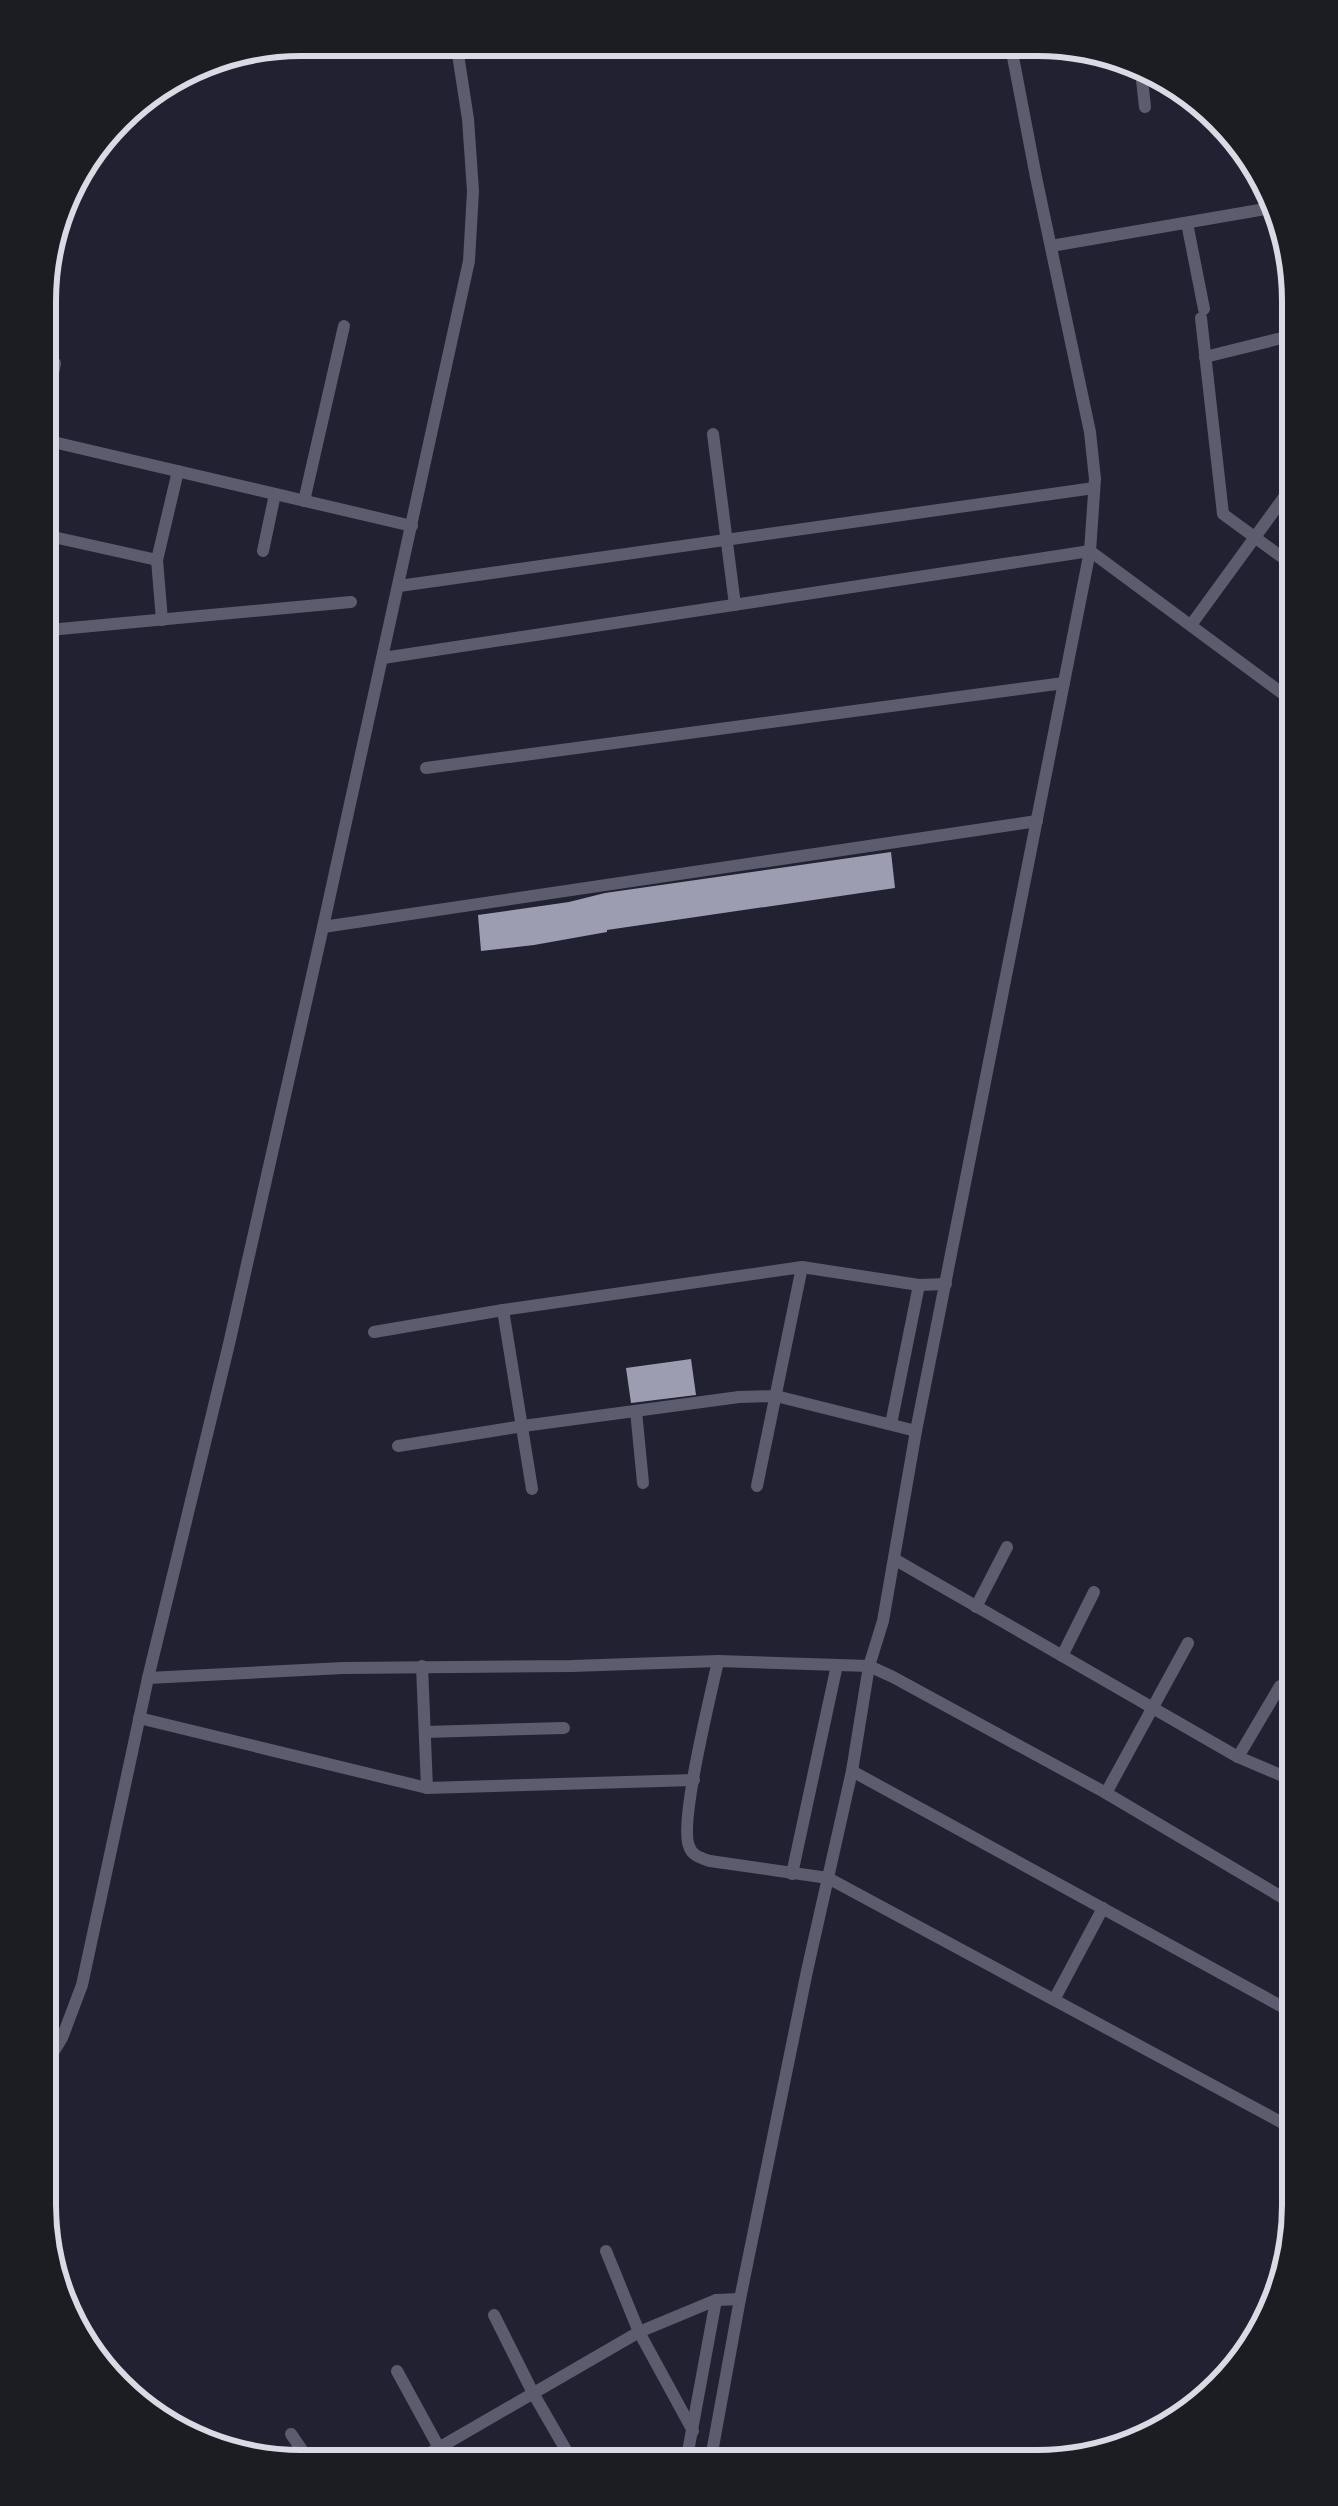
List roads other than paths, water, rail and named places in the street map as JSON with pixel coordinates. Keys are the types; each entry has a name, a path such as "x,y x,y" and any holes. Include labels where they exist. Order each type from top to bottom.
{"street":[{"path":"56,2047 62,2038 82,1985 148,1678 229,1344 323,927 469,261 473,191 468,119 459,56"},
{"path":"712,2450 740,2299 852,1770 869,1666 883,1621 916,1431 1090,551 1094,488 1090,432 1013,56"},
{"path":"1142,81 1145,107"},
{"path":"1051,246 1264,209"},
{"path":"1187,222 1202,314 1223,514 1282,557"},
{"path":"304,501 344,326"},
{"path":"1206,357 1282,338"},
{"path":"713,434 735,605"},
{"path":"56,442 412,526"},
{"path":"162,620 157,560 178,471"},
{"path":"398,586 1094,488"},
{"path":"263,551 275,494"},
{"path":"1190,625 1282,500"},
{"path":"56,538 157,560"},
{"path":"382,658 1090,551 1282,693"},
{"path":"56,629 351,602"},
{"path":"426,768 1064,683"},
{"path":"323,927 1038,821"},
{"path":"374,1332 503,1310 802,1267 919,1285 946,1284"},
{"path":"758,1486 802,1267"},
{"path":"891,1424 919,1285"},
{"path":"503,1310 532,1489"},
{"path":"398,1446 523,1426 739,1397 776,1396 916,1431"},
{"path":"636,1412 643,1483"},
{"path":"976,1607 1007,1547"},
{"path":"894,1559 1151,1708 1238,1756 1282,1775"},
{"path":"1062,1656 1094,1592"},
{"path":"1106,1793 1188,1643"},
{"path":"148,1678 422,1666 572,1666 718,1661 869,1666 1106,1793 1282,1897"},
{"path":"718,1661 694,1780 686,1833 689,1847 695,1856 710,1861 828,1878 1282,2119"},
{"path":"792,1874 837,1665"},
{"path":"422,1666 427,1788"},
{"path":"1238,1756 1280,1686"},
{"path":"139,1718 427,1788 694,1780"},
{"path":"425,1732 564,1728"},
{"path":"852,1770 1282,2007"},
{"path":"1055,1998 1103,1908"},
{"path":"606,2251 639,2332 693,2430"},
{"path":"445,2450 533,2393 639,2332 716,2300 740,2299"},
{"path":"689,2450 716,2300"},
{"path":"494,2314 533,2393 566,2450"},
{"path":"397,2371 441,2450"},
{"path":"291,2434 302,2450"}]}
